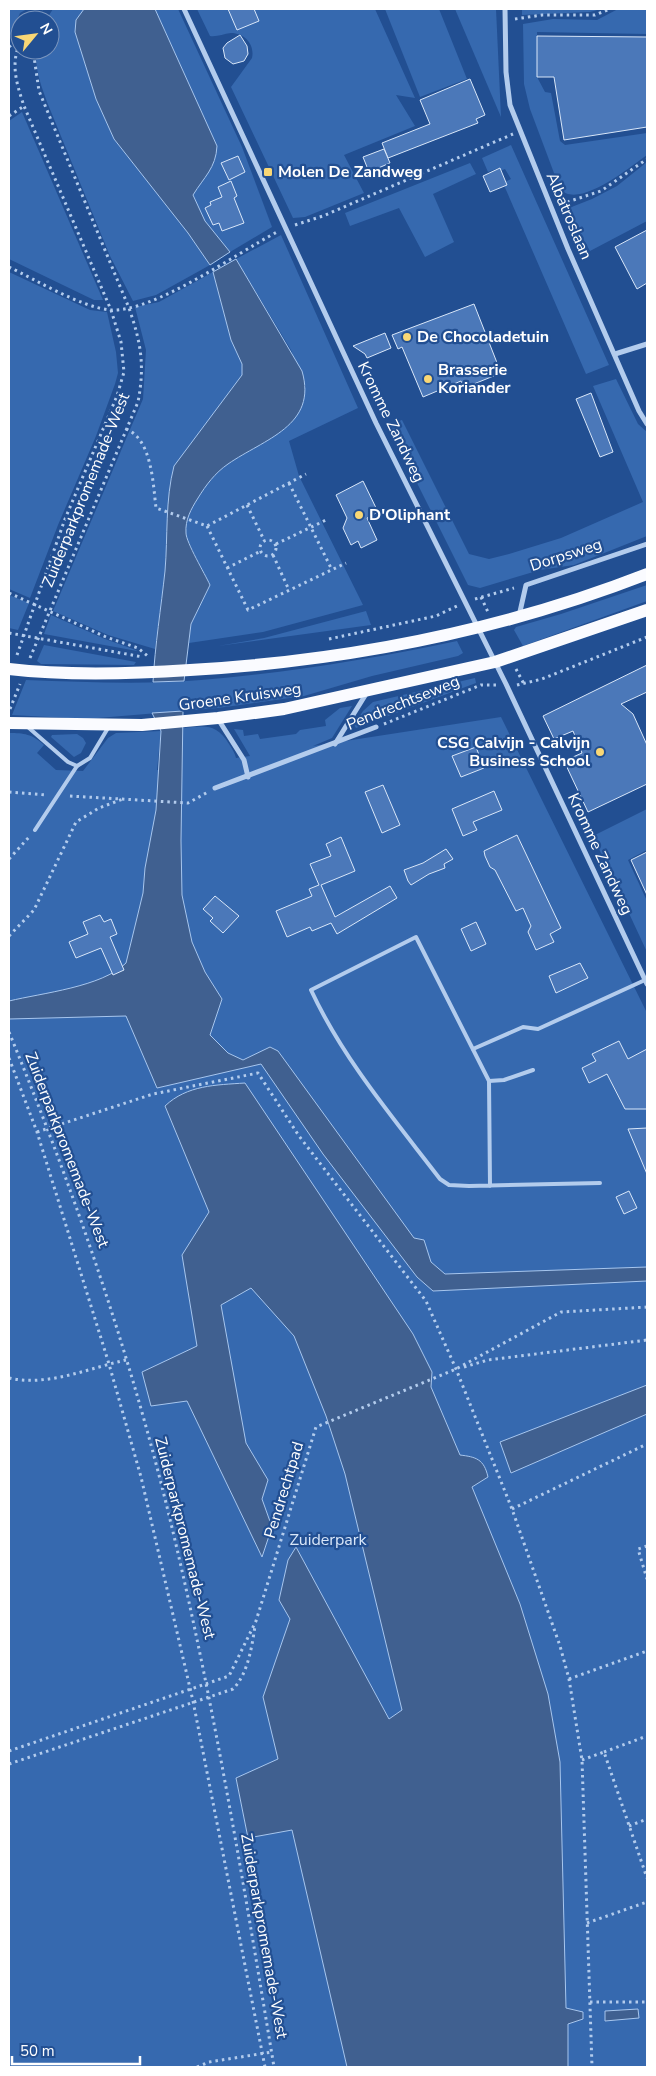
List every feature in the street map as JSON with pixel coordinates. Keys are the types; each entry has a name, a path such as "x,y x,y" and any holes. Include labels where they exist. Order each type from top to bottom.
{"main road":[{"path":"478,628 573,602 647,574"},
{"path":"495,662 647,610"},
{"name":"Groene Kruisweg","path":"9,669 25,672 136,674 191,670 328,657 478,628"},
{"name":"Groene Kruisweg","path":"9,724 142,725 218,718 284,709 495,662"}],"street":[{"name":"Kromme Zandweg","path":"184,9 376,424 495,662 646,982"},
{"name":"Albatroslaan","path":"505,9 506,72 510,105 551,207 639,411 647,424"},
{"path":"615,354 647,344"},
{"name":"Dorpsweg","path":"519,617 526,585 647,544"},
{"name":"Pendrechtseweg","path":"335,744 368,691"},
{"path":"218,718 244,760 248,777"},
{"name":"Pendrechtseweg","path":"214,788 376,728"}],"lane":[{"path":"25,725 41,736 68,762 77,766"},
{"path":"35,830 77,766 90,758 110,725"},
{"path":"490,1186 489,1081 416,937 311,990 322,1015 354,1064 440,1179 449,1185 490,1186 600,1183"},
{"name":"Kromme Zandweg","path":"474,1049 523,1027 538,1029 646,982"},
{"path":"489,1081 504,1080 533,1070"}],"path":[{"path":"505,20 542,15 595,15 610,9"},
{"name":"Zuiderparkpromemade-West","path":"15,60 16,81 24,106 111,310 121,342 124,372 117,396 65,519 24,636"},
{"name":"Zuiderparkpromemade-West","path":"9,712 38,638 138,402 143,361 139,336 129,308 39,91 34,60"},
{"path":"9,116 24,106"},
{"path":"9,267 90,306 111,310 129,308 161,298 284,228 323,216 520,131"},
{"path":"551,207 601,191 647,159"},
{"path":"126,429 135,432 146,448 156,508 206,526 248,610 346,563"},
{"path":"206,526 306,474"},
{"path":"289,483 332,570"},
{"path":"247,505 264,541"},
{"path":"276,544 326,520"},
{"path":"272,555 264,555 260,546 264,541 271,540 276,544"},
{"path":"272,555 277,548 276,544"},
{"path":"227,568 261,551"},
{"path":"272,555 290,590"},
{"path":"494,624 481,596 526,585"},
{"path":"9,593 49,612 138,648 151,658 9,633"},
{"path":"325,640 436,616 465,602"},
{"path":"511,658 524,684 542,679 647,637"},
{"name":"Pendrechtseweg","path":"376,728 481,685 472,666"},
{"path":"9,792 188,803 214,788"},
{"path":"9,936 34,910 76,822 99,808 124,799"},
{"path":"9,860 35,830"},
{"name":"Zuiderparkpromemade-West","path":"9,1032 48,1128 88,1236 126,1360 166,1505 209,1696 274,2067"},
{"name":"Zuiderparkpromemade-West","path":"9,1058 37,1132 109,1364 141,1477 191,1690 265,2067"},
{"path":"37,1132 153,1094 258,1073 299,1136 426,1301 456,1369 512,1509 569,1679 582,1760 592,2067"},
{"name":"Pendrechtpad","path":"9,1751 229,1676 256,1621 316,1427 456,1369 561,1312 647,1307"},
{"path":"456,1369 488,1360 647,1340"},
{"path":"9,1378 29,1380 68,1375 126,1360"},
{"path":"512,1509 647,1444"},
{"path":"647,1546 638,1550 647,1579"},
{"path":"9,1764 233,1689 239,1683 252,1648 256,1621"},
{"path":"569,1679 647,1651"},
{"path":"582,1760 647,1736"},
{"path":"604,1752 647,1878"},
{"path":"629,1826 647,1819"},
{"path":"587,1923 647,1902"},
{"path":"590,2002 647,2002"},
{"path":"197,2067 209,2062 272,2052"}],"green space":[{"path":"9,9 27,9 10,10 9,38"},
{"path":"84,9 76,20 75,32 96,99 114,139 188,233 210,265 156,295 133,301 110,256 47,102 36,60 60,60 60,10 52,10"},
{"path":"155,9 178,9 242,147 272,227 230,252 198,211 195,203 193,195 217,146"},
{"path":"197,9 375,9 415,98 396,95 415,126 344,155 364,193 305,217 293,218 231,87 252,58 253,53 250,44 245,37 231,33 210,36"},
{"path":"385,9 439,9 467,79 420,97"},
{"path":"455,9 496,9 501,117"},
{"path":"522,9 601,9 590,12 522,15"},
{"path":"618,9 647,9 647,34 537,32 537,77 545,92 551,93 560,141 565,145 647,133 647,155 617,177 591,191 568,194 560,189 530,109 524,84 523,24 553,19 597,20"},
{"path":"22,112 103,300 94,300 9,259 9,121"},
{"path":"511,145 609,365 586,374 503,183 511,179 505,169 500,171 499,168 488,172 482,158"},
{"path":"647,162 647,221 590,251 567,211 569,208 617,186"},
{"path":"470,163 476,174 433,194 454,242 425,257 399,208 350,226 345,213"},
{"path":"281,235 358,408 289,441 299,476 363,605 263,632 189,643 191,624 210,585 185,535 186,521 191,509 208,482 306,387 291,350 236,259"},
{"path":"9,272 90,310 107,312 116,352 118,373 96,436 58,525 30,598 9,589"},
{"path":"213,272 231,340 242,364 242,375 174,467 170,482 165,571 155,649 108,635 53,611 143,399 146,350 135,307 159,302"},
{"path":"616,379 638,424 647,432 647,536 574,565 540,570 480,588 468,585 388,425 402,420 469,554 489,559 561,538 643,502 593,386"},
{"path":"647,585 647,601 523,646 514,630 516,627"},
{"path":"9,595 29,603 18,630 9,628"},
{"path":"366,611 371,625 218,646 264,638"},
{"path":"51,615 105,639 137,651 44,634"},
{"path":"457,641 463,653 458,656 372,676 304,696 218,708 86,719 12,715 26,680 135,683 179,682 329,665"},
{"path":"44,645 136,662 134,665 41,664 37,661"},
{"path":"475,678 476,683 356,728 354,725 363,711 373,702"},
{"name":"Zuiderpark","path":"352,706 332,738 313,746 501,717 647,1013 647,2067 9,2067 9,733 28,735 40,741 44,745 37,753 56,770 83,771 108,738 116,733 161,731 157,770 182,767 183,728 209,727 215,729 224,737 236,758 250,756 234,729 243,730 244,736 258,734 260,739 296,734 300,730 326,726 325,720 340,708"},
{"path":"77,734 86,743 81,753 74,757 51,737 52,735"},
{"path":"647,809 647,850 628,860 647,901 647,952 593,836"}],"shaded area":[{"path":"84,9 155,9 217,146 212,166 193,195 205,221 230,252 210,265 188,233 114,139 96,99 75,32 76,20"},
{"path":"236,259 302,371 305,390 302,405 295,418 284,429 219,471 193,506 186,524 186,533 192,551 210,585 191,624 184,681 153,682 165,571 169,492 174,466 242,375 242,364 231,340 213,272"},
{"path":"183,711 182,895 192,942 205,972 222,999 210,1035 228,1053 243,1060 270,1047 278,1051 414,1238 424,1240 431,1262 445,1274 647,1267 647,1281 433,1291 417,1277 323,1154 261,1064 157,1088 126,1016 9,1019 9,1001 87,983 102,978 126,963 143,893 145,868 156,810 161,731 152,713"},
{"path":"245,1083 413,1334 432,1372 431,1387 460,1455 475,1458 482,1463 488,1477 472,1487 520,1604 548,1694 560,1762 566,2008 583,2012 583,2019 568,2024 568,2067 347,2067 292,1830 248,1838 236,1778 278,1759 263,1697 290,1619 279,1600 288,1560 296,1547 389,1719 402,1710 345,1474 326,1416 294,1336 251,1288 221,1305 246,1443 268,1480 262,1499 272,1527 262,1557 187,1401 151,1406 142,1372 197,1346 182,1255 209,1212 165,1106 183,1094 202,1087"},
{"path":"647,1385 647,1414 511,1473 500,1442"},
{"path":"638,2009 639,2018 605,2021 605,2011"}],"building":[{"path":"228,9 254,9 259,21 237,30"},
{"path":"240,35 247,46 248,54 244,61 233,64 225,58 223,48 227,43"},
{"path":"537,36 647,37 647,127 564,140 554,77 537,77"},
{"path":"470,79 485,115 476,119 478,123 388,158 382,143 430,124 420,100"},
{"path":"384,149 390,163 369,172 363,157"},
{"path":"238,156 245,172 229,180 221,163"},
{"path":"500,168 507,185 490,192 483,176"},
{"path":"231,181 237,196 234,198 244,223 222,231 219,223 213,225 205,208 211,205 210,202 222,197 218,187"},
{"path":"647,230 647,283 637,289 615,247"},
{"path":"474,304 501,373 464,388 461,381 423,397 402,347 398,349 392,335"},
{"path":"385,333 391,348 367,358 365,354 353,346"},
{"path":"591,393 613,452 600,457 576,399"},
{"name":"D'Oliphant","path":"363,481 378,512 367,518 377,540 361,548 358,541 351,545 343,528 347,518 336,495"},
{"name":"CSG Calvijn - Calvijn Business School","path":"647,665 647,692 621,704 633,714 647,745 647,784 588,812 564,761 582,753 573,731 554,739 543,716"},
{"path":"476,747 484,768 461,777 452,756"},
{"path":"383,785 400,825 382,833 365,792"},
{"path":"494,791 502,810 473,822 477,830 463,836 452,809"},
{"path":"517,835 561,928 550,934 554,942 536,950 528,932 531,926 523,908 516,911 495,870 490,867 484,851"},
{"path":"341,837 355,871 321,885 335,917 390,886 397,898 337,934 331,923 312,931 310,927 287,937 276,911 312,896 309,889 319,885 310,864 331,856 326,844"},
{"path":"446,849 453,859 444,864 445,868 429,874 411,885 404,870 423,863"},
{"path":"647,852 647,895 631,860"},
{"path":"215,896 239,916 223,933 210,921 213,918 203,909"},
{"path":"100,915 104,922 111,919 117,934 110,937 124,970 113,975 101,948 76,958 69,942 88,934 83,922"},
{"path":"476,922 486,944 471,951 461,929"},
{"path":"580,963 588,978 556,993 549,976"},
{"path":"619,1041 628,1059 647,1049 647,1109 625,1109 607,1074 589,1083 582,1068 596,1061 592,1054"},
{"path":"647,1128 647,1174 628,1129"},
{"path":"629,1191 637,1208 624,1214 616,1197"}],"place":[{"name":"Molen De Zandweg","path":"268,172"},
{"name":"De Chocoladetuin","path":"407,337"},
{"name":"Brasserie Koriander","path":"428,379"},
{"name":"D'Oliphant","path":"359,515"},
{"name":"CSG Calvijn - Calvijn Business School","path":"600,752"}]}
